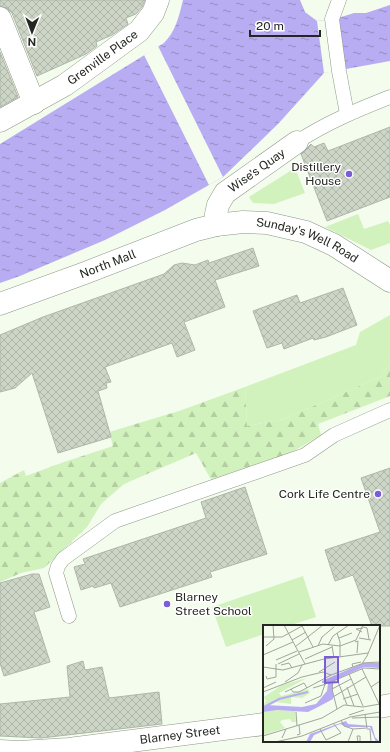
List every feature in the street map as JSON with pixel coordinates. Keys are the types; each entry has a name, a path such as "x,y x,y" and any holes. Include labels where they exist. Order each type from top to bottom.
{"main road":[{"name":"Grenville Place","path":"0,121 65,85 140,31 153,13 158,0"},
{"path":"0,18 34,103"},
{"name":"Wise's Quay","path":"216,225 218,205 225,193 297,142"},
{"name":"Sunday's Well Road","path":"216,225 243,222 267,223 306,232 334,245 390,281"},
{"name":"North Mall","path":"0,304 196,230 216,225"},
{"path":"380,707 390,705"},
{"name":"Blarney Street","path":"0,751 19,752 121,748 263,724"}],"lane":[{"path":"339,0 332,19 346,114"},
{"path":"297,142 316,129 346,114 390,97"},
{"path":"69,616 56,573 58,566 63,559 115,521 305,455 334,434 390,410"}],"green space":[{"path":"295,168 305,193 274,204 253,203 249,197"},
{"path":"358,214 364,229 388,221 390,225 390,243 371,250 325,227"},
{"path":"390,315 390,364 380,377 284,419 247,426 245,387 356,345 360,332"},
{"path":"390,364 390,396 318,424 321,435 294,451 213,483 196,453 124,484 101,504 87,527 44,568 21,573 0,582 0,483 24,470 26,476 113,446 109,432 179,411 245,387 247,426 284,419 380,377"},
{"path":"303,576 316,617 291,625 263,625 263,634 226,647 212,607"}],"water":[{"path":"183,0 300,0 305,12 317,21 335,19 354,13 366,13 390,5 390,61 324,73 278,124 223,177 165,210 105,240 0,283 0,144 164,43 174,28"}],"pier":[{"path":"335,19 342,71 324,73 317,21"},
{"path":"158,46 223,177 209,185 144,55"}],"building":[{"path":"0,0 145,0 142,7 136,14 126,18 128,24 112,35 96,42 97,46 86,54 37,76 12,13 7,8 0,6"},
{"path":"0,52 18,97 0,107"},
{"name":"Distillery House","path":"390,127 390,197 327,221 301,154 311,144 314,147 324,143 328,151"},
{"path":"253,248 259,266 215,280 225,307 184,322 195,350 177,357 172,343 105,367 111,382 106,383 107,388 98,391 111,437 58,453 32,373 15,388 0,392 0,335 43,317 164,274 174,265 182,263 195,265 208,260 209,263"},
{"path":"343,288 357,325 326,337 314,340 313,338 284,349 282,343 267,348 253,311 297,295 300,303"},
{"path":"390,468 390,626 372,625 353,575 335,581 325,550 380,532 361,478"},
{"path":"245,487 267,554 210,572 212,577 120,607 111,583 81,590 74,567 85,564 83,559 206,518 201,502"},
{"path":"32,574 39,574 50,607 34,612 50,662 4,676 0,663 0,583"},
{"path":"83,661 85,670 102,667 109,698 159,692 162,724 41,738 0,736 0,704 70,697 67,666"}],"place":[{"name":"Distillery House","path":"349,174"},
{"name":"Cork Life Centre","path":"378,494"},
{"name":"Blarney Street School","path":"167,604"}]}
